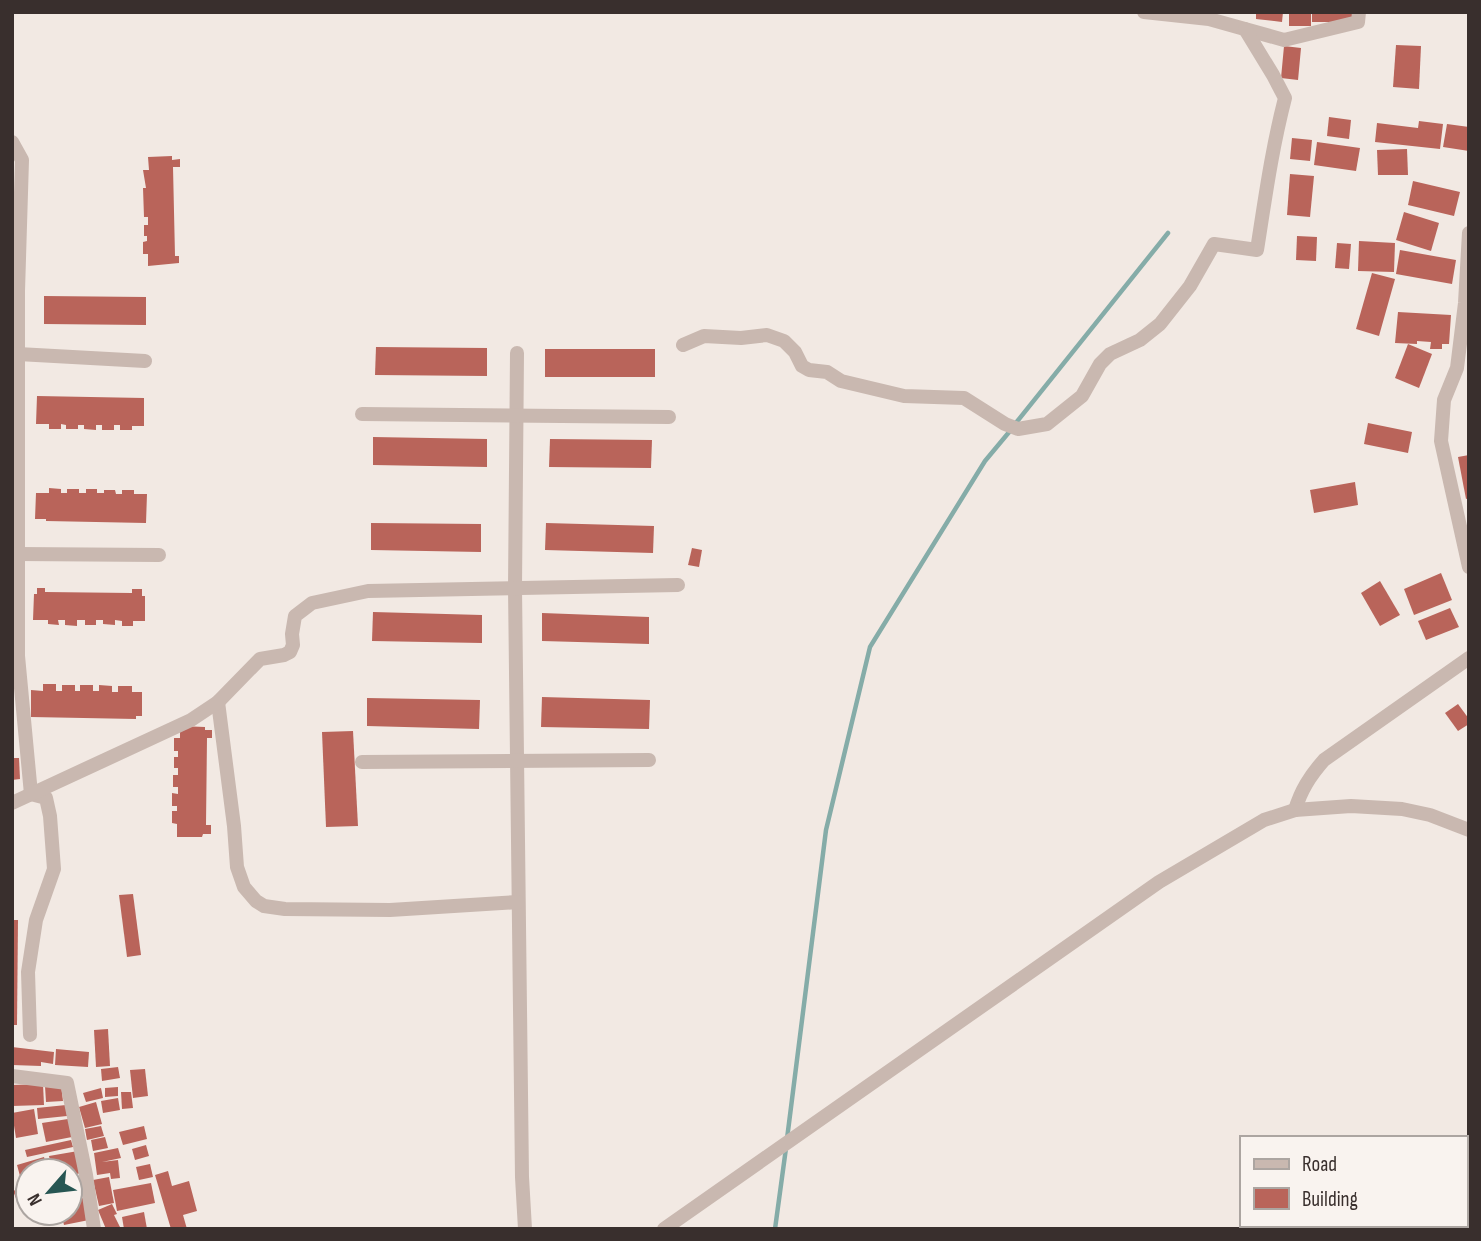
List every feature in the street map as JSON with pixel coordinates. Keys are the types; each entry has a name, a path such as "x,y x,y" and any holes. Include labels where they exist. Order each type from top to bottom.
{"street":[{"path":"1144,12 1209,16 1284,40 1357,22 1359,12"},
{"path":"683,345 704,336 741,338 767,335 784,341 809,370 827,372 849,383 904,396 964,398 1005,424 1018,429 1047,424 1082,396 1100,364 1110,354 1140,340 1160,324 1190,286 1214,244 1257,250 1271,170 1273,142 1285,98 1245,29"},
{"path":"12,142 22,160 15,291 18,354 15,496 18,656 31,794"},
{"path":"1469,233 1466,249 1462,371 1444,400 1441,440 1463,518 1469,567"},
{"path":"517,353 515,588 525,1229"},
{"path":"18,354 145,361"},
{"path":"362,414 669,417"},
{"path":"18,554 159,555"},
{"path":"12,803 191,720 218,702 260,659 290,652 295,616 312,603 368,591 678,585"},
{"path":"1295,810 1311,775 1337,749 1469,658"},
{"path":"218,702 237,867 243,887 256,901 264,906 285,909 390,910 518,902"},
{"path":"362,762 649,761"},
{"path":"1301,792 1311,809"},
{"path":"30,1035 28,972 36,920 54,869 46,798 31,794"},
{"path":"664,1229 1159,882 1264,820 1295,810 1351,806 1402,809 1430,815 1469,830"},
{"path":"12,1076 67,1083 94,1229"}],"building":[{"path":"1256,12 1283,12 1282,22 1256,19"},
{"path":"1289,12 1311,12 1311,26 1289,26"},
{"path":"1312,12 1353,12 1352,22 1312,22"},
{"path":"1396,45 1421,46 1419,89 1393,87"},
{"path":"1284,46 1301,48 1298,80 1281,78"},
{"path":"1329,117 1351,120 1349,139 1327,136"},
{"path":"1419,121 1443,124 1440,149 1375,142 1377,123 1418,128"},
{"path":"1447,124 1469,127 1469,151 1443,147"},
{"path":"1292,138 1312,140 1310,161 1290,159"},
{"path":"1317,142 1360,148 1356,171 1314,165"},
{"path":"1407,149 1408,175 1378,175 1377,150"},
{"path":"172,156 172,160 180,159 180,167 173,167 175,256 179,256 179,263 148,266 148,254 143,254 143,242 147,241 144,225 148,225 148,217 144,217 143,188 146,188 143,170 149,170 148,157"},
{"path":"1290,174 1314,176 1310,217 1287,215"},
{"path":"1413,181 1460,192 1454,216 1408,205"},
{"path":"1404,212 1439,223 1431,251 1396,240"},
{"path":"1297,236 1317,237 1316,261 1296,260"},
{"path":"1359,241 1395,243 1394,272 1358,271"},
{"path":"1337,243 1351,244 1349,269 1335,268"},
{"path":"1400,250 1456,260 1452,284 1396,274"},
{"path":"1372,273 1395,279 1379,336 1356,329"},
{"path":"44,296 146,297 146,325 44,324"},
{"path":"1398,312 1451,315 1449,344 1442,344 1442,349 1430,349 1431,342 1395,343"},
{"path":"1408,344 1432,354 1419,388 1395,378"},
{"path":"376,347 487,348 487,376 375,375"},
{"path":"545,349 655,349 655,377 545,377"},
{"path":"37,396 144,398 144,426 120,430 120,425 114,425 114,430 102,430 102,425 96,425 96,430 84,429 84,425 78,425 78,429 66,429 66,425 61,424 61,429 49,429 49,424 36,424"},
{"path":"1368,423 1412,432 1408,453 1364,444"},
{"path":"373,437 487,439 487,467 373,465"},
{"path":"550,439 652,440 651,468 549,467"},
{"path":"1469,455 1469,498 1466,499 1458,457"},
{"path":"1355,482 1358,505 1314,513 1310,490"},
{"path":"49,488 61,489 61,493 67,493 67,489 79,489 79,493 86,493 86,489 97,489 97,493 115,490 116,494 122,494 122,490 134,490 134,494 147,494 146,523 35,519 36,493 49,493"},
{"path":"371,523 481,524 481,552 371,550"},
{"path":"546,523 654,526 653,553 545,550"},
{"path":"692,548 702,550 699,567 688,565"},
{"path":"1441,573 1452,600 1414,615 1404,589"},
{"path":"1380,581 1400,615 1380,626 1361,593"},
{"path":"37,588 45,588 45,592 132,593 132,589 142,589 142,596 145,596 145,621 133,621 133,626 122,626 122,621 115,620 115,625 96,620 96,625 85,625 85,620 77,620 77,626 65,625 65,620 58,620 59,625 48,624 48,620 33,620 34,594 37,594"},
{"path":"1450,608 1459,627 1426,640 1418,621"},
{"path":"373,612 482,615 482,643 372,641"},
{"path":"542,613 649,617 649,644 542,641"},
{"path":"43,684 56,684 56,691 62,691 62,685 75,685 75,691 80,691 80,685 93,685 93,691 99,691 99,685 112,686 112,692 118,692 118,686 132,686 132,692 142,692 142,716 136,716 136,719 31,717 31,690 43,691"},
{"path":"542,697 650,700 649,729 541,727"},
{"path":"367,698 480,700 479,729 367,726"},
{"path":"1458,704 1469,719 1469,724 1458,731 1445,713"},
{"path":"180,726 205,727 205,730 212,730 212,738 207,738 206,825 211,825 211,834 203,834 202,837 177,837 177,824 172,823 172,811 177,811 177,806 172,806 172,793 178,794 178,787 173,787 173,775 178,775 178,768 174,768 174,757 178,757 178,751 174,751 174,738 180,738"},
{"path":"353,731 358,826 326,827 322,732"},
{"path":"12,758 19,758 20,779 12,780"},
{"path":"133,894 141,955 127,957 119,895"},
{"path":"12,920 18,920 17,1025 12,1025"},
{"path":"108,1029 110,1066 96,1067 94,1030"},
{"path":"12,1047 54,1052 53,1064 41,1062 41,1066 12,1065"},
{"path":"56,1049 89,1052 88,1067 55,1065"},
{"path":"118,1067 120,1078 102,1081 101,1069"},
{"path":"145,1069 148,1096 133,1098 130,1070"},
{"path":"43,1084 44,1105 12,1106 12,1085"},
{"path":"61,1084 63,1101 46,1102 45,1086"},
{"path":"118,1087 118,1096 105,1097 105,1088"},
{"path":"101,1088 103,1098 86,1102 83,1093"},
{"path":"121,1092 131,1092 133,1108 122,1109"},
{"path":"118,1098 120,1110 103,1113 101,1101"},
{"path":"96,1102 102,1124 85,1128 79,1107"},
{"path":"66,1105 67,1116 38,1119 37,1108"},
{"path":"34,1109 38,1134 16,1138 12,1113"},
{"path":"68,1119 72,1137 46,1142 42,1123"},
{"path":"101,1126 104,1136 87,1140 85,1129"},
{"path":"144,1126 147,1139 123,1145 119,1132"},
{"path":"105,1137 108,1148 93,1151 91,1140"},
{"path":"71,1140 73,1147 27,1157 25,1150"},
{"path":"146,1145 149,1156 135,1160 132,1149"},
{"path":"118,1148 121,1158 102,1162 118,1160 120,1178 111,1179 110,1173 97,1175 94,1153"},
{"path":"78,1151 79,1157 49,1157"},
{"path":"150,1164 153,1177 139,1180 136,1167"},
{"path":"168,1171 172,1186 189,1181 197,1211 183,1215 187,1229 171,1229 155,1175"},
{"path":"109,1177 114,1203 99,1206 93,1180"},
{"path":"151,1183 155,1203 117,1211 113,1190"},
{"path":"84,1198 89,1220 84,1221"},
{"path":"112,1204 121,1229 106,1229 98,1210"},
{"path":"144,1212 147,1229 124,1229 122,1217"}],"waterway":[{"path":"1015,424 1168,233"},
{"path":"787,1139 826,830 870,647 985,461 1010,431"},
{"path":"775,1229 786,1148"}]}
